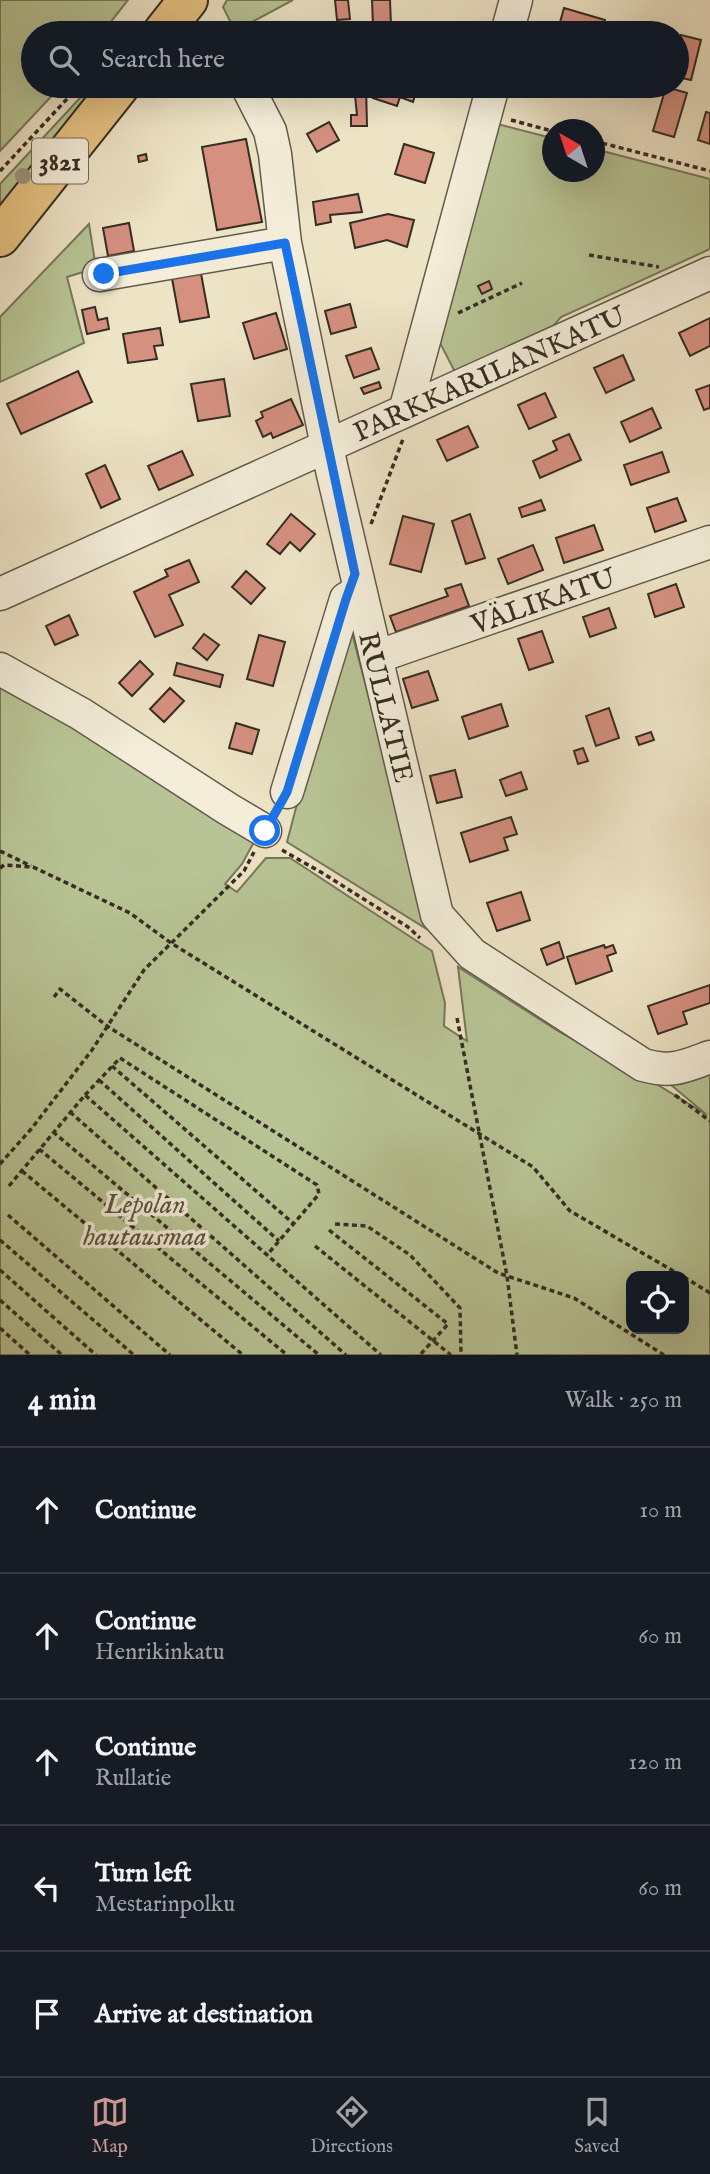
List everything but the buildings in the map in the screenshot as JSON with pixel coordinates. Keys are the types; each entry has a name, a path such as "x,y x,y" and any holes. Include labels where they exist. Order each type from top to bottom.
{"main road":[{"path":"171,21 188,0"},
{"name":"3821","path":"0,237 110,98"}],"street":[{"path":"510,21 516,0"},
{"name":"RULLATIE","path":"253,98 270,131 275,154 285,243 328,446 353,595 376,657 437,915 471,954 643,1065 661,1070 678,1068 710,1057"},
{"path":"405,424 427,327 489,100"},
{"path":"99,275 285,243"},
{"name":"PARKKARILANKATU","path":"0,594 328,446 405,424 706,275"},
{"name":"VÄLIKATU","path":"376,657 710,542"},
{"path":"287,792 353,595"},
{"path":"0,668 81,714 265,831"}],"path":[{"path":"0,171 68,98"},
{"path":"489,100 542,126"},
{"path":"605,144 710,170"},
{"path":"589,255 706,275"},
{"path":"427,327 522,283"},
{"path":"368,532 405,424"},
{"path":"0,1164 92,1051 144,970 244,871 265,831"},
{"path":"0,851 130,914 171,943 460,1120 533,1167 570,1211 673,1271"},
{"path":"0,868 33,867"},
{"path":"54,997 60,989 107,1026 498,1273 574,1298 664,1355"},
{"path":"457,1018 507,1276 517,1355"},
{"path":"9,1186 69,1112 120,1058 317,1185 319,1194 267,1255"},
{"path":"111,1066 294,1224"},
{"path":"99,1080 279,1241"},
{"path":"85,1095 381,1355"},
{"path":"69,1112 346,1355"},
{"path":"53,1132 319,1355"},
{"path":"39,1149 287,1355"},
{"path":"22,1171 243,1355"},
{"path":"8,1215 170,1355"},
{"path":"335,1224 367,1227 410,1255 460,1308 461,1355"},
{"path":"329,1230 448,1324 420,1355"},
{"path":"0,1240 134,1355"},
{"path":"315,1246 451,1355"},
{"path":"0,1270 96,1355"},
{"path":"689,1281 710,1293"},
{"path":"0,1300 62,1355"},
{"path":"0,1328 30,1355"}],"green space":[{"path":"0,0 128,0 111,21 21,21 21,98 50,98 0,151"},
{"path":"227,0 293,0 254,21 230,21 223,7"},
{"path":"80,98 93,98 0,215 0,184"},
{"path":"497,124 542,135 542,182 605,182 605,152 710,179 710,249 561,317 546,334 456,374 439,341"},
{"path":"89,224 96,268 67,277 84,343 0,382 0,317"},
{"path":"347,614 430,931 287,842"},
{"name":"Lepolan hautausmaa","path":"0,679 254,842 242,864 225,884 237,892 266,858 290,858 432,951 445,1003 444,1026 467,1041 458,967 558,1031 707,1115 671,1085 710,1072 710,1355 0,1355"}],"route":[{"path":"104,274 285,243 355,574 287,792 265,831"}]}
